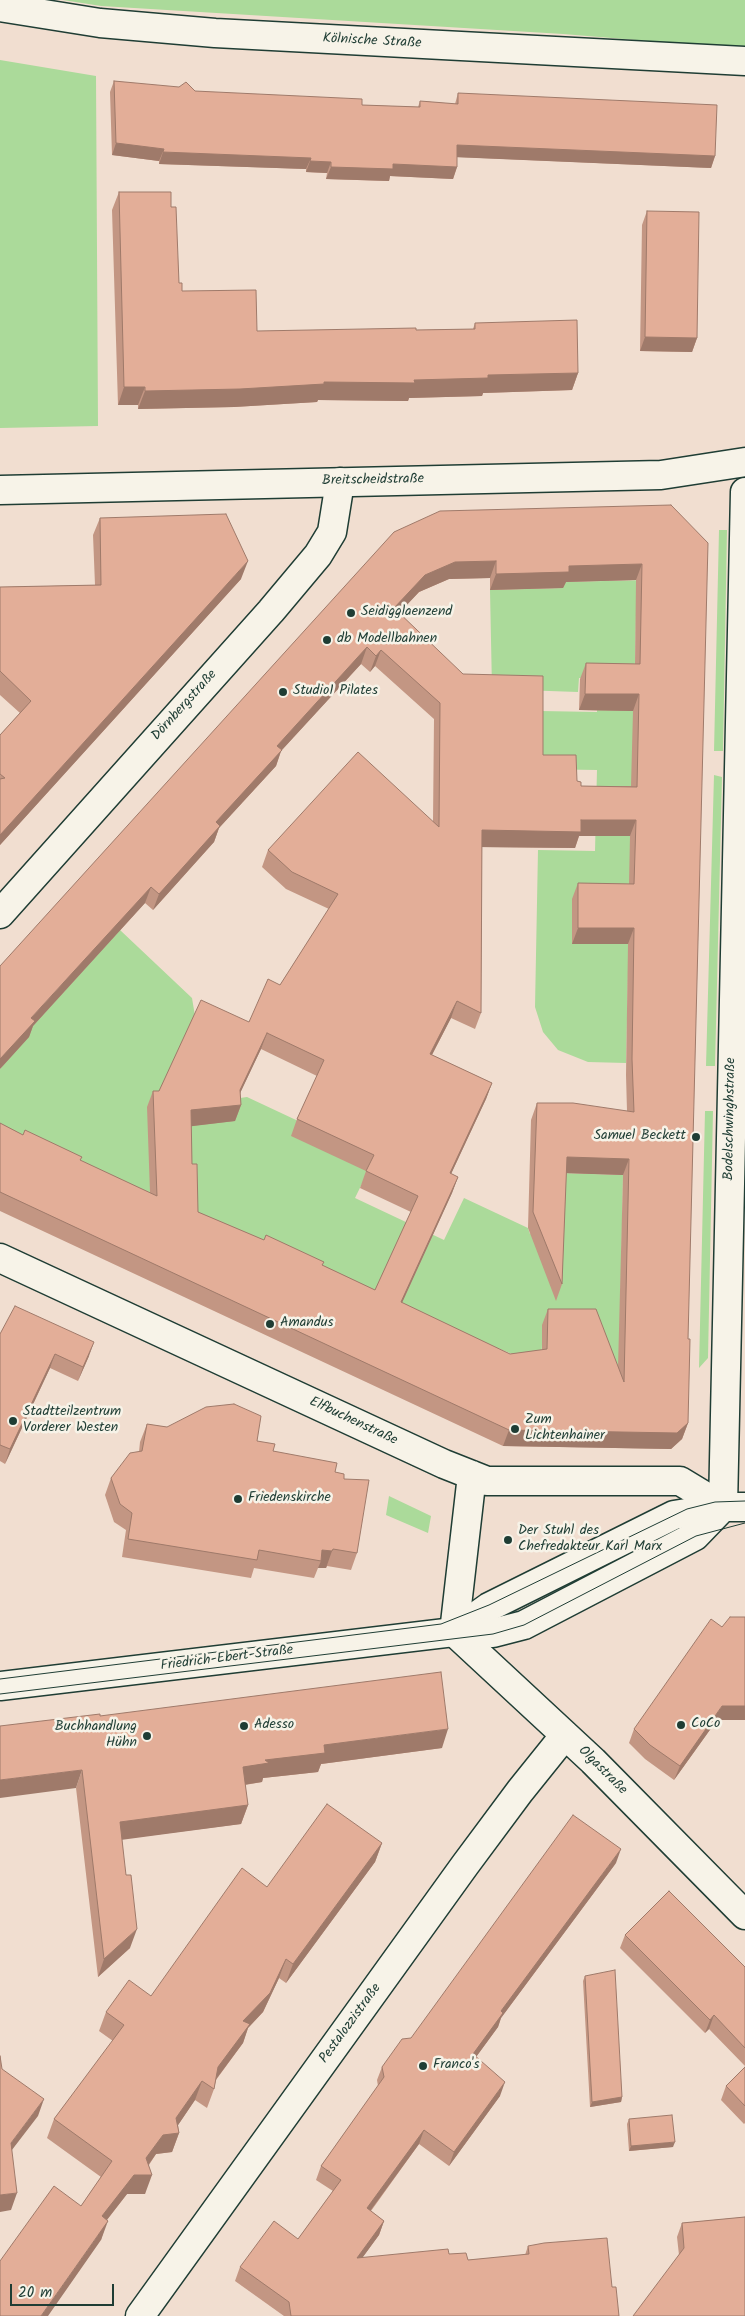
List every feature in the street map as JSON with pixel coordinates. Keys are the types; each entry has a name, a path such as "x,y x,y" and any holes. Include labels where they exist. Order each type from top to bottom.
{"street":[{"name":"Kölnische Straße","path":"0,7 100,23 215,33 745,62"},
{"name":"Breitscheidstraße","path":"0,490 661,475 745,462"},
{"name":"Dörnbergstraße","path":"0,914 318,555 332,532 340,482"},
{"name":"Bodelschwinghstraße","path":"734,1507 745,492"},
{"name":"Elfbuchenstraße","path":"0,1258 487,1481 680,1481 734,1507"},
{"path":"454,1632 472,1475"},
{"name":"Friedrich-Ebert-Straße","path":"0,1686 454,1632 493,1633 524,1625 695,1536 734,1507"},
{"name":"Olgastraße","path":"454,1632 565,1735 745,1914"},
{"name":"Pestalozzistraße","path":"140,2316 465,1865 520,1790 565,1735"}],"green space":[{"path":"63,0 745,0 745,49 563,34 101,6"},
{"path":"0,60 96,76 98,426 0,428"},
{"path":"719,530 727,530 723,751 714,751"},
{"path":"647,580 636,615 626,1063 588,1062 558,1050 543,1032 535,1007 538,850 595,851 597,770 534,769 540,711 597,712 596,679 579,678 578,692 492,689 490,590 563,588 563,582"},
{"path":"714,775 722,777 715,1066 706,1066"},
{"path":"120,930 192,998 195,1016 233,1099 247,1097 375,1157 355,1198 444,1240 464,1198 528,1228 530,1234 558,1235 561,1173 623,1175 619,1373 543,1325 541,1364 546,1368 0,1143 0,1069 25,1034"},
{"path":"705,1111 713,1111 708,1358 699,1368"},
{"path":"389,1496 431,1516 428,1533 386,1515"}],"building":[{"path":"114,81 179,87 186,82 195,91 362,99 362,105 420,107 420,101 458,104 458,93 717,105 715,156 457,145 457,167 393,164 393,169 331,167 331,162 310,161 311,158 163,152 164,149 116,143"},
{"path":"119,192 171,192 171,207 176,207 179,283 182,283 182,291 256,290 257,331 416,328 416,330 475,329 475,323 577,320 578,373 488,375 488,378 414,380 415,383 324,382 324,384 240,389 145,391 145,387 124,387"},
{"path":"647,211 699,212 697,338 645,337"},
{"path":"671,505 708,543 688,1339 690,1339 688,1423 677,1433 509,1430 0,1192 0,1123 23,1135 25,1130 82,1157 80,1160 157,1196 153,1091 159,1091 201,1000 249,1022 268,979 280,985 338,894 292,872 268,850 358,752 439,827 440,703 381,650 376,656 367,647 277,746 282,750 216,822 220,826 159,894 151,887 31,1018 35,1021 0,1059 0,966 394,532 440,511","holes":["496,561 496,574 569,572 569,566 642,564 640,664 586,663 585,694 639,694 637,787 581,786 581,782 577,781 576,755 543,755 543,676 463,674 394,608 425,575 455,562","581,820 636,820 634,884 578,883 578,928 634,928 632,1059 634,1112 573,1103 537,1103 533,1212 562,1284 567,1157 629,1159 624,1382 596,1309 548,1309 547,1349 510,1354 401,1302 458,1177 450,1173 492,1083 430,1054 457,1001 481,1013 482,830 581,832","267,1033 324,1060 297,1119 374,1155 366,1171 418,1196 375,1290 322,1265 324,1262 266,1235 264,1240 198,1212 197,1164 192,1164 191,1110 241,1105 240,1090"]},
{"path":"226,514 248,561 0,835 0,779 5,778 0,774 0,735 31,701 0,671 0,587 101,585 100,518"},
{"name":"Stadtteilzentrum Vorderer Westen","path":"15,1306 94,1342 83,1367 55,1354 10,1449 0,1445 0,1334"},
{"name":"Friedenskirche","path":"234,1404 261,1416 257,1441 275,1444 273,1451 337,1463 335,1472 344,1474 344,1479 369,1480 357,1553 333,1549 332,1551 322,1550 321,1561 259,1550 257,1560 128,1539 132,1513 120,1504 111,1478 130,1453 142,1451 147,1424 167,1427 206,1407"},
{"path":"730,1617 745,1617 745,1706 722,1706 680,1766 650,1745 634,1729 711,1619 722,1627"},
{"path":"441,1672 448,1729 324,1745 325,1753 265,1760 269,1763 243,1767 248,1805 120,1822 126,1875 131,1875 137,1929 104,1959 82,1770 0,1780 0,1726 100,1714 100,1716"},
{"path":"327,1804 382,1843 293,1964 286,1959 270,1993 243,2021 250,2024 218,2067 214,2089 202,2081 176,2118 179,2133 163,2135 146,2158 152,2175 134,2175 102,2216 108,2221 41,2316 0,2316 0,2261 54,2186 81,2206 112,2161 54,2119 124,2025 106,2012 129,1980 151,1996 242,1868 267,1887"},
{"path":"573,1815 621,1849 501,2011 503,2013 473,2054 505,2082 454,2152 424,2130 367,2208 384,2221 357,2258 448,2249 449,2254 466,2253 468,2260 529,2254 528,2246 544,2243 607,2238 612,2287 616,2287 619,2316 291,2316 289,2302 240,2267 274,2221 298,2239 341,2180 321,2166 384,2077 382,2067 402,2039 411,2038"},
{"path":"669,1891 745,1967 745,2048 714,2015 710,2020 625,1935"},
{"path":"615,1970 622,2097 592,2102 585,1976"},
{"path":"0,2056 2,2069 44,2099 11,2143 17,2193 0,2195"},
{"path":"745,2067 745,2106 726,2086"},
{"path":"672,2115 675,2142 631,2146 629,2119"},
{"path":"745,2217 745,2316 633,2316 684,2248 682,2223"}],"tram line":[{"path":"0,1679 441,1624 489,1605 687,1509 715,1502 745,1501"},
{"path":"0,1694 493,1634 524,1625 696,1536 745,1523"}],"place":[{"name":"Seidigglaenzend","path":"351,613"},
{"name":"db Modellbahnen","path":"327,640"},
{"name":"Studio1 Pilates","path":"283,692"},
{"name":"Samuel Beckett","path":"696,1137"},
{"name":"Amandus","path":"270,1324"},
{"name":"Stadtteilzentrum Vorderer Westen","path":"13,1421"},
{"name":"Zum Lichtenhainer","path":"515,1429"},
{"name":"Friedenskirche","path":"238,1499"},
{"name":"Der Stuhl des Chefredakteur Karl Marx","path":"508,1540"},
{"name":"CoCo","path":"681,1725"},
{"name":"Adesso","path":"244,1726"},
{"name":"Buchhandlung Hühn","path":"147,1736"},
{"name":"Franco's","path":"423,2066"}]}
